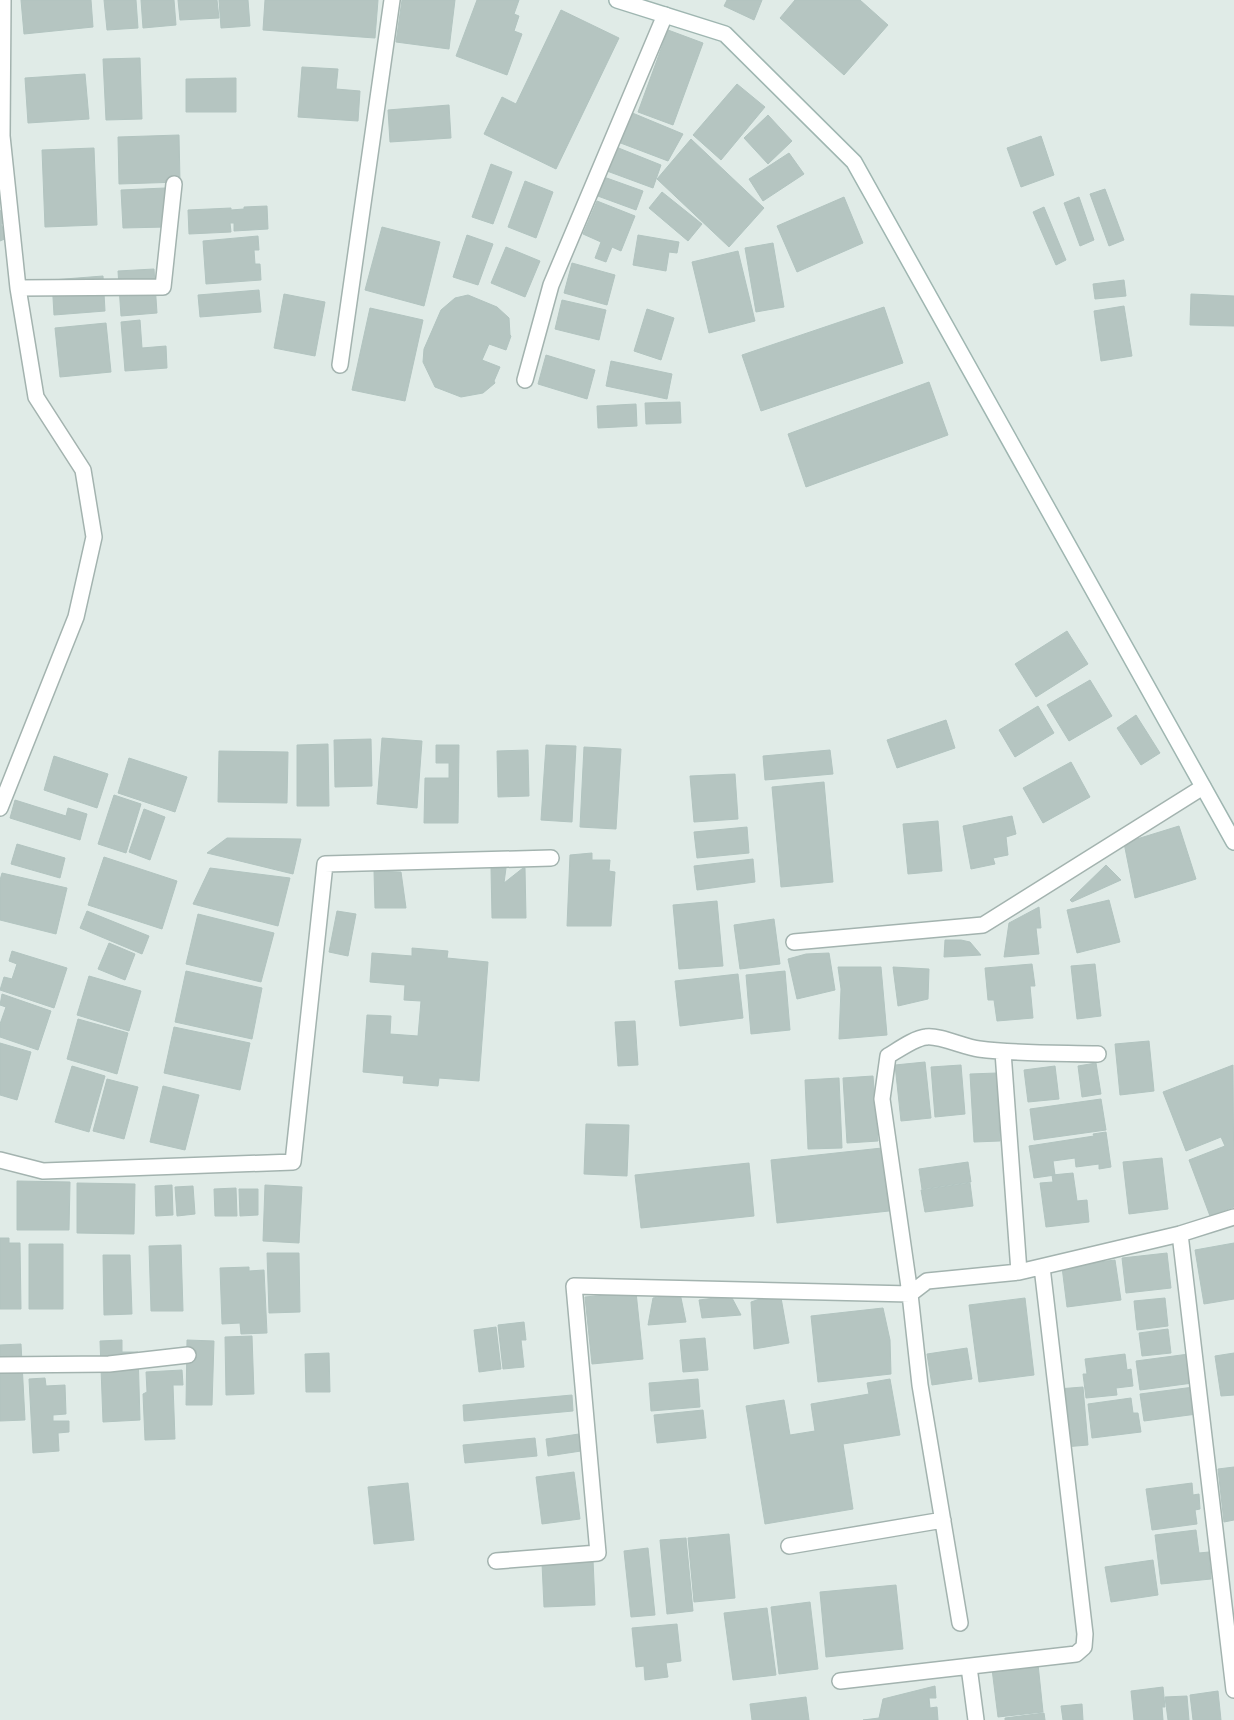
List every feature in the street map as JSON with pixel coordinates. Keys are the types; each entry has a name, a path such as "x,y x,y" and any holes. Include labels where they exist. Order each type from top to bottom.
{"street":[{"path":"0,808 76,617 94,537 83,470 36,397 18,288 2,136 3,0"},
{"path":"340,366 392,0"},
{"path":"617,0 726,34 854,162 1234,842"},
{"path":"525,380 551,285 665,15"},
{"path":"18,288 163,287 174,184"},
{"path":"794,942 983,925 1203,787"},
{"path":"0,1160 43,1172 293,1162 324,864 551,858"},
{"path":"960,1623 920,1386 910,1294 882,1099 888,1056 904,1046 926,1037 1003,1052 1098,1054"},
{"path":"1003,1052 1019,1272"},
{"path":"496,1561 598,1553 574,1286 910,1294 927,1281 1019,1272 1180,1234 1234,1217"},
{"path":"1180,1234 1234,1690"},
{"path":"840,1680 1076,1654 1084,1647 1042,1267"},
{"path":"0,1365 109,1364 188,1356"},
{"path":"789,1546 943,1520"},
{"path":"969,1667 976,1720"}],"building":[{"path":"21,0 91,0 93,27 24,34"},
{"path":"104,0 136,0 138,28 107,30"},
{"path":"141,0 174,0 176,25 143,28"},
{"path":"178,0 217,0 219,18 180,20"},
{"path":"219,0 248,0 250,26 221,28"},
{"path":"265,0 378,0 375,38 263,30"},
{"path":"402,0 455,0 449,49 396,42"},
{"path":"477,0 519,0 514,14 519,16 514,31 522,34 507,75 456,56"},
{"path":"727,0 762,0 754,20 724,6"},
{"path":"795,0 860,0 888,25 844,75 780,18"},
{"path":"561,10 619,38 556,169 484,134 502,97 516,104"},
{"path":"668,30 703,43 673,125 638,112"},
{"path":"140,58 142,119 106,120 103,59"},
{"path":"302,67 338,69 336,89 360,91 358,121 298,117"},
{"path":"85,74 89,119 28,123 25,78"},
{"path":"236,78 236,112 186,112 186,79"},
{"path":"737,84 765,107 721,160 693,135"},
{"path":"449,105 451,138 390,142 388,110"},
{"path":"630,112 683,134 668,161 618,142"},
{"path":"768,115 792,141 768,164 744,138"},
{"path":"179,135 180,182 119,184 118,137"},
{"path":"1041,136 1054,175 1021,187 1007,148"},
{"path":"691,139 764,208 729,247 657,179"},
{"path":"616,147 661,165 653,188 607,171"},
{"path":"94,148 97,225 45,227 42,150"},
{"path":"789,153 804,174 763,201 749,179"},
{"path":"491,164 512,172 493,224 472,217"},
{"path":"601,176 643,191 636,210 595,195"},
{"path":"525,181 553,192 536,238 508,227"},
{"path":"165,188 166,227 123,228 121,190"},
{"path":"1105,189 1124,240 1109,246 1090,194"},
{"path":"662,192 702,224 688,241 649,208"},
{"path":"844,197 863,243 797,272 777,226"},
{"path":"1079,197 1094,240 1080,246 1064,203"},
{"path":"597,201 635,216 621,251 612,247 606,262 595,258 601,242 583,234"},
{"path":"267,206 268,229 234,231 234,223 230,223 231,232 189,234 188,210 231,208 231,210 244,209 244,207"},
{"path":"1044,207 1066,260 1056,265 1033,212"},
{"path":"0,210 5,222 1,224 7,238 0,241"},
{"path":"382,227 440,242 424,306 365,290"},
{"path":"467,235 493,244 478,285 453,277"},
{"path":"638,235 679,242 677,253 669,252 666,271 633,265"},
{"path":"258,236 259,250 254,250 255,264 260,264 261,280 206,284 203,241"},
{"path":"773,243 784,307 756,312 745,248"},
{"path":"506,247 540,261 525,297 491,283"},
{"path":"738,251 755,321 709,333 692,262"},
{"path":"572,263 615,275 607,305 564,293"},
{"path":"154,269 157,313 121,316 118,271"},
{"path":"103,276 105,311 54,315 52,280"},
{"path":"1124,280 1126,296 1095,299 1093,284"},
{"path":"259,290 261,312 200,317 198,295"},
{"path":"284,294 325,302 315,356 274,348"},
{"path":"1191,294 1234,296 1234,326 1190,325"},
{"path":"468,295 497,307 509,318 511,336 506,350 489,344 482,360 500,367 494,381 495,383 483,393 461,397 435,387 423,362 424,349 441,310 455,298"},
{"path":"562,300 606,310 599,340 555,329"},
{"path":"1124,306 1132,356 1101,361 1094,311"},
{"path":"884,307 903,363 761,411 742,355"},
{"path":"370,308 423,320 405,401 352,390"},
{"path":"647,309 674,318 661,360 634,351"},
{"path":"140,320 142,348 166,346 167,368 125,371 121,322"},
{"path":"106,323 111,372 60,377 55,328"},
{"path":"546,355 595,370 587,399 538,384"},
{"path":"611,361 672,374 667,399 606,386"},
{"path":"929,382 948,435 806,487 788,434"},
{"path":"680,402 681,423 646,424 645,403"},
{"path":"636,404 637,426 598,428 597,406"},
{"path":"1067,631 1088,664 1036,697 1015,664"},
{"path":"1090,680 1112,716 1069,741 1047,705"},
{"path":"1038,706 1054,733 1015,757 999,730"},
{"path":"1136,715 1160,753 1141,765 1117,728"},
{"path":"946,720 955,748 897,768 887,740"},
{"path":"382,738 422,741 417,808 377,804"},
{"path":"371,739 372,786 335,787 334,740"},
{"path":"328,744 329,806 297,806 297,745"},
{"path":"436,745 459,745 458,823 424,823 425,778 449,778 449,763 436,763"},
{"path":"546,745 576,746 572,822 541,820"},
{"path":"584,747 621,749 616,829 580,827"},
{"path":"528,750 529,796 498,797 497,751"},
{"path":"830,750 833,774 765,780 763,756"},
{"path":"219,751 288,752 287,803 218,802"},
{"path":"54,756 108,774 97,808 44,790"},
{"path":"129,758 187,777 175,812 118,793"},
{"path":"1071,762 1090,797 1043,823 1023,788"},
{"path":"735,774 738,819 694,822 690,776"},
{"path":"824,782 833,882 781,887 772,787"},
{"path":"114,795 141,804 126,853 98,844"},
{"path":"15,800 66,816 68,808 87,814 80,840 10,818"},
{"path":"144,809 165,817 150,860 129,852"},
{"path":"1012,816 1016,834 1006,837 1008,855 993,858 995,864 971,869 963,826"},
{"path":"938,821 942,871 908,874 903,824"},
{"path":"1179,826 1196,879 1135,898 1124,843"},
{"path":"747,827 749,853 697,858 694,832"},
{"path":"227,838 301,839 293,874 207,853"},
{"path":"17,844 65,858 60,878 11,864"},
{"path":"592,853 592,860 610,860 609,871 615,872 611,926 567,926 570,855"},
{"path":"104,857 177,881 162,929 88,905"},
{"path":"753,859 755,882 697,890 694,866"},
{"path":"1106,865 1121,880 1072,902 1070,900"},
{"path":"210,868 290,878 278,926 193,904"},
{"path":"491,868 506,868 504,883 525,868 526,918 492,918"},
{"path":"374,871 401,872 406,908 375,908"},
{"path":"2,873 67,888 56,934 0,920 0,880"},
{"path":"1109,900 1120,942 1077,953 1067,910"},
{"path":"717,901 723,966 679,969 673,905"},
{"path":"1039,907 1041,928 1036,928 1039,954 1004,957 1009,923"},
{"path":"87,911 149,936 142,954 80,928"},
{"path":"337,911 356,914 348,956 329,952"},
{"path":"198,914 274,933 261,982 186,964"},
{"path":"774,919 780,964 740,969 734,925"},
{"path":"945,940 970,942 981,955 944,957"},
{"path":"109,943 135,954 125,980 98,969"},
{"path":"412,948 448,951 447,958 488,962 479,1081 439,1078 438,1086 403,1083 404,1076 363,1072 367,1015 391,1016 390,1034 418,1036 421,1001 404,1000 405,985 370,982 372,953 412,956"},
{"path":"12,951 67,968 54,1008 0,990 4,977 12,979 17,964 9,961"},
{"path":"829,953 835,990 797,999 788,959 806,954"},
{"path":"1032,964 1035,986 1030,986 1033,1018 997,1021 994,1000 988,1000 985,968"},
{"path":"1095,964 1101,1016 1077,1019 1071,966"},
{"path":"838,967 881,967 887,1035 839,1039 841,989"},
{"path":"893,967 929,969 928,999 898,1006"},
{"path":"186,971 262,988 252,1039 175,1022"},
{"path":"785,971 790,1030 751,1034 746,975"},
{"path":"738,974 743,1018 680,1026 675,981"},
{"path":"89,976 141,991 129,1031 77,1015"},
{"path":"2,994 51,1011 38,1050 0,1037 0,1024 6,1007 0,1005"},
{"path":"78,1019 128,1033 117,1074 67,1059"},
{"path":"635,1021 638,1065 618,1066 615,1022"},
{"path":"174,1027 250,1043 240,1090 164,1073"},
{"path":"1149,1041 1154,1091 1120,1095 1115,1044"},
{"path":"0,1043 31,1052 17,1100 0,1095"},
{"path":"925,1062 931,1118 901,1121 895,1065"},
{"path":"1096,1063 1101,1094 1082,1097 1078,1066"},
{"path":"961,1065 965,1114 935,1117 931,1067"},
{"path":"1233,1065 1234,1207 1210,1216 1189,1160 1225,1146 1221,1137 1186,1151 1163,1092"},
{"path":"72,1066 105,1076 89,1132 55,1122"},
{"path":"1055,1066 1059,1099 1028,1102 1024,1070"},
{"path":"997,1073 1000,1141 974,1142 970,1074"},
{"path":"873,1076 878,1141 847,1143 843,1078"},
{"path":"839,1078 842,1148 808,1149 805,1080"},
{"path":"107,1079 138,1087 124,1139 93,1131"},
{"path":"163,1086 199,1095 185,1150 150,1142"},
{"path":"1101,1099 1106,1130 1034,1140 1030,1109"},
{"path":"586,1124 629,1125 627,1176 584,1174"},
{"path":"1106,1132 1111,1167 1099,1169 1099,1164 1076,1167 1075,1158 1053,1161 1055,1175 1034,1178 1029,1146 1094,1136 1093,1134"},
{"path":"882,1148 889,1211 777,1223 771,1160"},
{"path":"1162,1158 1168,1209 1129,1214 1123,1162"},
{"path":"968,1162 971,1182 922,1189 919,1169"},
{"path":"749,1163 754,1216 641,1228 635,1175"},
{"path":"1073,1173 1077,1201 1087,1200 1089,1222 1046,1227 1040,1183 1053,1182 1052,1175"},
{"path":"17,1181 70,1182 69,1230 17,1230"},
{"path":"77,1183 135,1184 134,1234 77,1233"},
{"path":"970,1183 973,1206 925,1212 921,1190"},
{"path":"172,1185 173,1215 156,1216 155,1186"},
{"path":"265,1185 302,1187 299,1243 263,1241"},
{"path":"193,1186 195,1214 177,1216 175,1187"},
{"path":"236,1188 237,1216 215,1216 214,1189"},
{"path":"239,1189 258,1189 258,1215 240,1216"},
{"path":"0,1238 9,1238 9,1243 20,1243 21,1309 0,1309"},
{"path":"1234,1243 1234,1299 1204,1304 1195,1250"},
{"path":"29,1244 63,1244 63,1309 29,1309"},
{"path":"181,1245 183,1311 151,1311 149,1246"},
{"path":"267,1253 299,1253 300,1312 269,1313"},
{"path":"1167,1253 1171,1288 1126,1293 1122,1258"},
{"path":"103,1255 130,1255 132,1314 104,1315"},
{"path":"1115,1260 1121,1300 1067,1307 1062,1267"},
{"path":"249,1267 249,1271 264,1270 267,1333 241,1334 240,1323 222,1324 220,1268"},
{"path":"636,1292 643,1359 592,1364 585,1297"},
{"path":"780,1292 789,1343 754,1349 751,1302"},
{"path":"680,1293 686,1322 648,1325 653,1298"},
{"path":"731,1296 741,1315 702,1318 699,1300"},
{"path":"1025,1298 1034,1375 979,1382 969,1305"},
{"path":"1165,1298 1168,1326 1137,1330 1134,1301"},
{"path":"883,1308 890,1340 891,1374 818,1382 811,1316"},
{"path":"524,1322 526,1340 521,1340 524,1367 503,1369 498,1325"},
{"path":"496,1327 501,1369 479,1372 474,1330"},
{"path":"1168,1329 1171,1353 1142,1356 1139,1333"},
{"path":"252,1336 254,1394 226,1395 225,1337"},
{"path":"705,1338 708,1370 683,1372 680,1340"},
{"path":"122,1340 122,1352 138,1352 140,1420 103,1422 100,1341"},
{"path":"187,1340 214,1341 212,1405 186,1405"},
{"path":"21,1344 25,1420 0,1421 0,1345"},
{"path":"967,1348 972,1379 932,1385 927,1354"},
{"path":"329,1353 330,1392 306,1392 305,1354"},
{"path":"1234,1353 1234,1395 1221,1396 1215,1356"},
{"path":"1125,1354 1127,1370 1131,1369 1133,1386 1116,1388 1117,1395 1086,1398 1083,1374 1087,1374 1085,1359"},
{"path":"1189,1354 1193,1383 1140,1390 1136,1361"},
{"path":"182,1370 183,1385 173,1385 175,1439 145,1440 143,1394 147,1392 146,1372"},
{"path":"45,1378 46,1386 65,1385 66,1414 53,1415 53,1421 69,1421 69,1432 58,1433 59,1451 33,1453 29,1379"},
{"path":"698,1379 700,1407 651,1411 649,1383"},
{"path":"890,1379 900,1435 843,1444 853,1509 765,1524 746,1406 784,1400 790,1435 815,1431 811,1404 869,1394 867,1383"},
{"path":"1083,1387 1088,1445 1064,1447 1058,1389"},
{"path":"1194,1387 1197,1414 1144,1421 1140,1394"},
{"path":"572,1395 573,1411 464,1421 463,1405"},
{"path":"1131,1398 1133,1413 1138,1413 1141,1432 1092,1438 1088,1404"},
{"path":"703,1410 706,1438 657,1443 654,1415"},
{"path":"579,1434 581,1451 548,1456 546,1439"},
{"path":"535,1438 537,1456 465,1463 463,1445"},
{"path":"1234,1467 1234,1520 1224,1522 1218,1469"},
{"path":"574,1472 580,1519 542,1524 536,1477"},
{"path":"408,1483 414,1540 374,1544 368,1487"},
{"path":"1192,1483 1193,1495 1199,1494 1200,1509 1195,1510 1197,1524 1152,1530 1146,1489"},
{"path":"1196,1530 1199,1553 1209,1552 1211,1579 1161,1584 1155,1535"},
{"path":"729,1534 735,1598 694,1602 688,1538"},
{"path":"686,1538 693,1611 667,1614 660,1540"},
{"path":"648,1548 655,1615 631,1617 624,1551"},
{"path":"593,1560 595,1605 544,1607 542,1563"},
{"path":"1153,1560 1158,1595 1111,1602 1105,1567"},
{"path":"896,1585 903,1649 826,1657 820,1592"},
{"path":"810,1602 818,1669 779,1674 771,1607"},
{"path":"767,1608 776,1675 733,1680 724,1613"},
{"path":"677,1624 681,1661 666,1663 668,1677 645,1680 644,1666 636,1667 632,1628"},
{"path":"1038,1664 1043,1712 998,1717 992,1669"},
{"path":"935,1686 936,1698 929,1698 930,1708 937,1707 938,1720 863,1720 879,1718 883,1699"},
{"path":"1163,1687 1165,1707 1162,1707 1163,1720 1134,1720 1131,1691"},
{"path":"1218,1691 1221,1720 1193,1720 1190,1695"},
{"path":"1187,1696 1189,1720 1168,1720 1165,1697"},
{"path":"806,1697 809,1720 752,1720 750,1704"},
{"path":"1082,1704 1083,1720 1063,1720 1061,1706"},
{"path":"1044,1713 1045,1720 1005,1720 1005,1718"}]}
